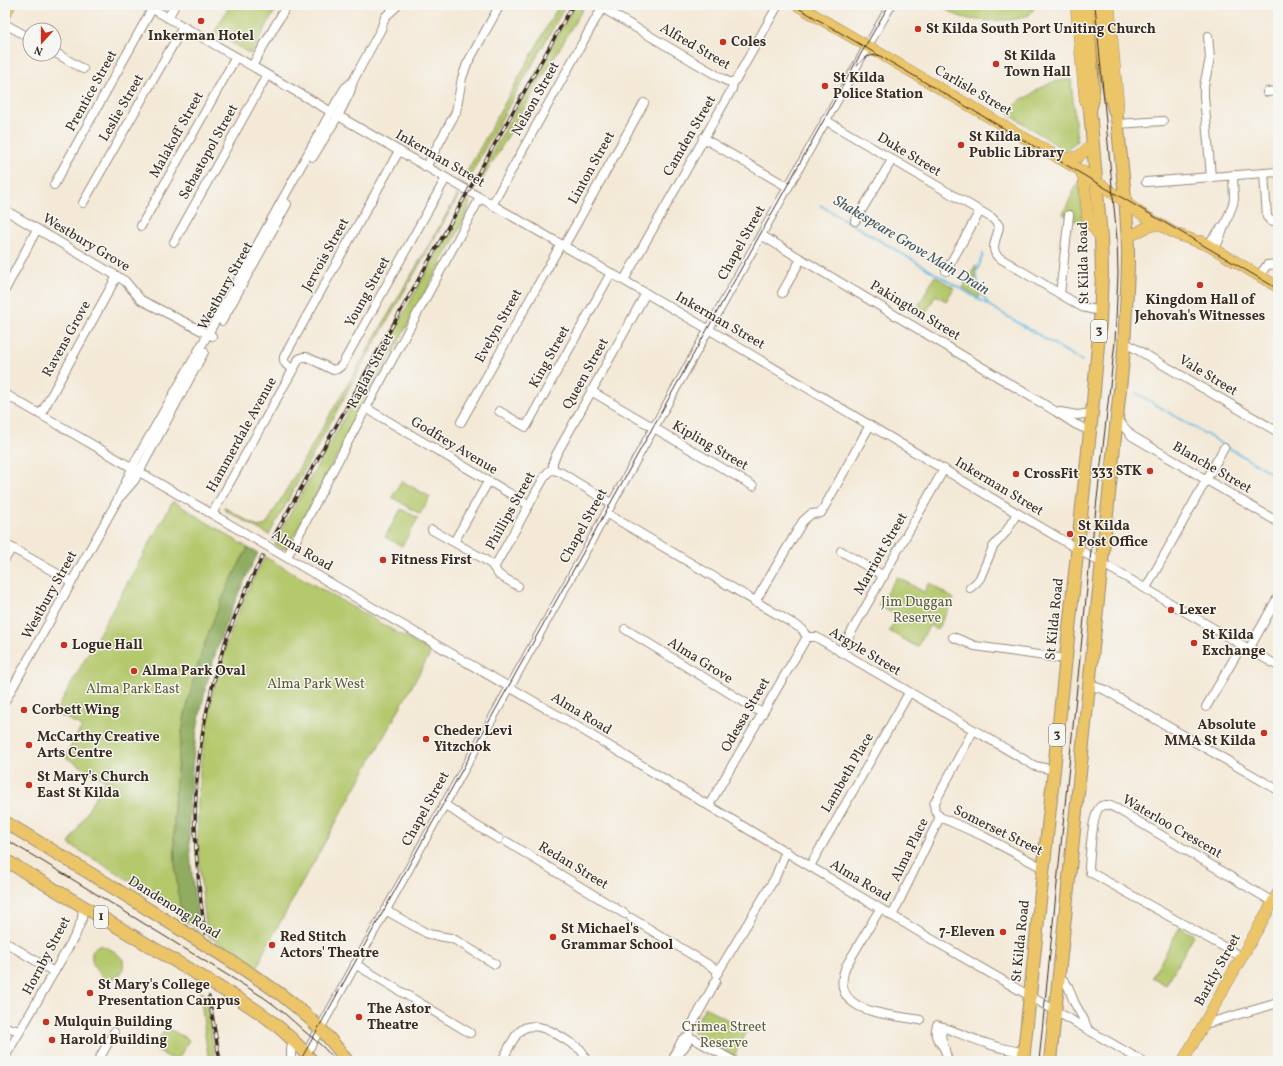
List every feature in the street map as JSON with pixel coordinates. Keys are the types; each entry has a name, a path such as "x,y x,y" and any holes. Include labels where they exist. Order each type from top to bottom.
{"highway":[{"name":"3","path":"1087,5 1087,65 1093,99 1090,110 1095,180"},
{"name":"3","path":"1050,1061 1127,310 1127,238 1125,200 1117,121 1107,78 1099,5"},
{"name":"St Kilda Road","path":"1023,1056 1092,413 1102,272 1101,238 1095,180"},
{"name":"Dandenong Road","path":"5,822 192,936 278,991 320,1028"},
{"name":"1","path":"5,860 243,1001 269,1019 293,1039 307,1058"},
{"name":"1","path":"320,1028 347,1061"}],"main road":[{"path":"5,14 10,5"},
{"name":"Carlisle Street","path":"797,5 1081,171 1158,224 1181,236 1211,247"},
{"path":"1076,5 1087,65"},
{"path":"1109,5 1118,104 1117,121"},
{"path":"1107,78 1114,61"},
{"path":"1060,159 1078,157 1092,145"},
{"path":"1081,171 1084,180 1088,220 1101,238"},
{"name":"Carlisle Street","path":"1125,200 1211,247 1278,287"},
{"path":"1127,238 1147,227 1158,224"},
{"name":"Barkly Street","path":"1183,1061 1276,897"}],"street":[{"path":"168,18 175,5"},
{"path":"252,66 287,5"},
{"path":"426,166 456,112 462,78 467,64 500,5"},
{"name":"Camden Street","path":"624,280 732,89 733,82 737,78 778,5"},
{"name":"Chapel Street","path":"307,1058 320,1028 355,964 788,186 891,5"},
{"name":"Westbury Street","path":"5,701 117,501 123,485 136,470 210,335 335,114 345,88 353,81 381,29 392,15 396,6"},
{"name":"Inkerman Street","path":"149,7 709,329 1077,549 1102,562 1278,666"},
{"name":"Prentice Street","path":"54,185 149,7"},
{"name":"Alfred Street","path":"604,7 608,12 729,82 733,82"},
{"name":"Nelson Street","path":"492,205 599,13 604,7"},
{"path":"5,24 22,34"},
{"name":"Leslie Street","path":"83,203 183,27"},
{"path":"1208,36 1210,58 1204,86 1204,96 1211,177"},
{"path":"62,57 83,69"},
{"name":"Malakoff Street","path":"141,226 236,57"},
{"name":"Sebastopol Street","path":"174,242 266,75"},
{"path":"1267,92 1278,91"},
{"name":"Linton Street","path":"562,245 644,103"},
{"name":"Duke Street","path":"825,120 996,221 999,226 994,245 995,254 1060,294"},
{"path":"1117,121 1163,121"},
{"path":"703,138 788,186"},
{"name":"Jervois Street","path":"293,369 284,362 284,357 399,151"},
{"path":"855,220 892,160"},
{"path":"1146,182 1278,172"},
{"path":"1264,173 1268,217 1270,221 1278,220"},
{"path":"1211,247 1232,209 1234,199 1233,175"},
{"name":"Young Street","path":"293,369 299,359 305,356 333,370 340,368 446,178"},
{"name":"Raglan Street","path":"287,557 480,198"},
{"name":"Westbury Grove","path":"5,210 126,281 140,300 210,335"},
{"path":"946,271 980,211"},
{"path":"1069,215 1060,294 1085,308 1100,311"},
{"path":"5,290 37,229"},
{"name":"Pakington Street","path":"761,235 1075,424 1090,431"},
{"name":"Evelyn Street","path":"461,422 562,245"},
{"path":"782,293 801,259"},
{"path":"1259,276 1266,265 1278,264"},
{"name":"King Street","path":"499,411 526,427 611,273"},
{"name":"Ravens Grove","path":"40,414 117,276"},
{"name":"Queen Street","path":"553,470 553,462 556,455 646,293"},
{"name":"Vale Street","path":"1124,342 1278,432"},
{"name":"Hammerdale Avenue","path":"212,514 293,369"},
{"name":"Kipling Street","path":"591,391 753,486"},
{"name":"Alma Road","path":"5,394 510,687 789,853 880,909 1142,1061"},
{"name":"Godfrey Avenue","path":"366,408 488,482 529,505"},
{"name":"Pakington Street","path":"1055,411 1077,415 1092,413"},
{"name":"Blanche Street","path":"1117,418 1132,436 1278,522"},
{"path":"755,602 803,521 811,514 821,513 870,425"},
{"path":"1114,440 1124,435 1132,436"},
{"path":"1146,588 1224,448"},
{"name":"Marriott Street","path":"840,652 944,469"},
{"path":"553,470 560,472 612,504"},
{"name":"Phillips Street","path":"494,568 547,473 553,470"},
{"path":"454,542 488,482"},
{"name":"Argyle Street","path":"606,513 802,629 807,637 816,638 1035,766 1054,770"},
{"path":"970,588 980,578 993,547 1006,532 1018,513"},
{"path":"432,530 484,559 499,575 518,586"},
{"path":"5,559 9,546 72,582"},
{"path":"841,551 884,576"},
{"path":"1206,707 1264,621 1278,597"},
{"name":"Alma Grove","path":"625,630 762,713"},
{"name":"Odessa Street","path":"709,806 807,637"},
{"path":"953,637 975,646 1066,659"},
{"path":"1089,685 1101,688 1278,790"},
{"name":"Lambeth Place","path":"810,866 909,692"},
{"path":"940,817 935,811 934,804 973,731"},
{"name":"Waterloo Crescent","path":"1242,957 1090,872 1089,867 1094,819 1098,808 1103,805 1108,805 1119,810 1276,897"},
{"name":"Redan Street","path":"443,806 503,840 628,916 717,975"},
{"name":"Somerset Street","path":"940,817 983,836 1043,868"},
{"name":"Alma Place","path":"892,916 940,817"},
{"path":"673,1061 682,1040 689,1033 717,975 723,970 730,955 789,853"},
{"name":"Hornby Street","path":"5,1057 76,934 81,921 83,906"},
{"path":"880,909 846,966 843,976 844,990 849,999 860,1007 888,1015 920,1020"},
{"path":"385,910 428,934 455,940 495,964"},
{"path":"5,942 54,972"},
{"path":"355,964 470,1033"},
{"path":"1058,975 1068,986 1088,1030"},
{"path":"1205,1024 1278,1003"},
{"path":"502,1061 519,1032 529,1026 546,1028 580,1049 586,1061"},
{"path":"948,1061 945,1050 935,1036 940,1026 1023,1056"},
{"path":"5,1027 18,1034"},
{"path":"98,1061 114,1032"},
{"path":"689,1033 696,1040 734,1061"},
{"path":"291,1061 293,1039"}],"green space":[{"path":"230,5 278,5 251,54 214,33"},
{"path":"559,5 566,5 469,179 464,177"},
{"path":"575,5 585,5 479,185 475,183"},
{"path":"940,5 1035,6 1030,14 1025,17 988,21 962,17 952,13"},
{"path":"1071,79 1077,141 1064,150 1009,114 1017,103 1038,90 1037,89 1053,82"},
{"path":"1079,180 1083,225 1063,214"},
{"path":"457,195 458,197 351,385 269,535 225,510 224,507 258,527 266,525"},
{"path":"465,200 470,202 460,228 288,547 283,549 275,545 276,539 365,381 367,382 365,386 369,388 380,369 374,365 433,261"},
{"path":"976,265 975,282 980,297 979,298 963,288"},
{"path":"935,276 954,288 946,301 936,295 922,319 914,314"},
{"path":"402,481 430,497 420,514 392,497"},
{"name":"Alma Park East","path":"173,501 248,548 240,562 185,714 174,803 175,862 182,919 175,908 69,844 105,780 65,757 82,726 55,713"},
{"path":"401,509 418,518 402,546 385,537"},
{"path":"248,548 258,553 231,611 215,654 203,701 194,748 189,834 192,875 199,929 182,919 176,876 174,821 176,780 181,739 199,660 213,621 229,584"},
{"name":"Alma Park West","path":"265,557 431,652 263,953 258,967 207,935 200,878 198,807 200,770 212,696 222,659 234,624 248,589"},
{"name":"Jim Duggan Reserve","path":"897,577 924,592 929,583 954,599 937,630 930,625 917,647 889,631 898,616 878,605"},
{"path":"1180,927 1194,935 1166,985 1152,977"},
{"path":"99,945 112,950 123,960 122,972 114,979 106,979 98,973 95,968 92,953"},
{"path":"200,991 206,995 216,1061 209,1061"},
{"name":"Crimea Street Reserve","path":"705,1007 747,1031 734,1057 693,1033 692,1030"},
{"path":"166,1027 189,1040 177,1061 154,1048"}],"waterway":[{"name":"Shakespeare Grove Main Drain","path":"820,205 990,306"},
{"path":"977,271 983,254"},
{"name":"Shakespeare Grove Main Drain","path":"977,276 980,292 990,306 1082,361"},
{"name":"Shakespeare Grove Main Drain","path":"1136,393 1278,477"}],"tram line":[{"path":"793,5 1278,289"},
{"path":"300,1061 889,5"},
{"path":"1039,1061 1089,569 1115,342 1118,273 1117,239 1095,5"},
{"path":"857,66 862,60 868,57 874,55 881,56"},
{"path":"5,839 263,997 321,1045 335,1061"}],"railway":[{"path":"273,538 573,5"},
{"path":"205,933 198,880 195,827 199,757 212,687 222,653 233,620 263,556"},
{"path":"209,997 220,1061"}],"place":[{"name":"Inkerman Hotel","path":"201,21"},
{"name":"St Kilda South Port Uniting Church","path":"918,29"},
{"name":"Coles","path":"723,42"},
{"name":"St Kilda Town Hall","path":"996,64"},
{"name":"St Kilda Police Station","path":"825,86"},
{"name":"St Kilda Public Library","path":"961,145"},
{"name":"Kingdom Hall of Jehovah's Witnesses","path":"1200,285"},
{"name":"333 STK","path":"1150,471"},
{"name":"CrossFit","path":"1016,474"},
{"name":"St Kilda Post Office","path":"1070,534"},
{"name":"Fitness First","path":"383,560"},
{"name":"Lexer","path":"1171,610"},
{"name":"St Kilda Exchange","path":"1194,643"},
{"name":"Logue Hall","path":"64,645"},
{"name":"Alma Park Oval","path":"134,671"},
{"name":"Corbett Wing","path":"24,710"},
{"name":"Absolute MMA St Kilda","path":"1264,733"},
{"name":"Cheder Levi Yitzchok","path":"426,739"},
{"name":"McCarthy Creative Arts Centre","path":"29,745"},
{"name":"St Mary's Church East St Kilda","path":"29,785"},
{"name":"7-Eleven","path":"1003,932"},
{"name":"St Michael's Grammar School","path":"553,937"},
{"name":"Red Stitch Actors' Theatre","path":"272,945"},
{"name":"St Mary's College Presentation Campus","path":"90,993"},
{"name":"The Astor Theatre","path":"359,1017"},
{"name":"Mulquin Building","path":"46,1022"},
{"name":"Harold Building","path":"52,1040"}]}
